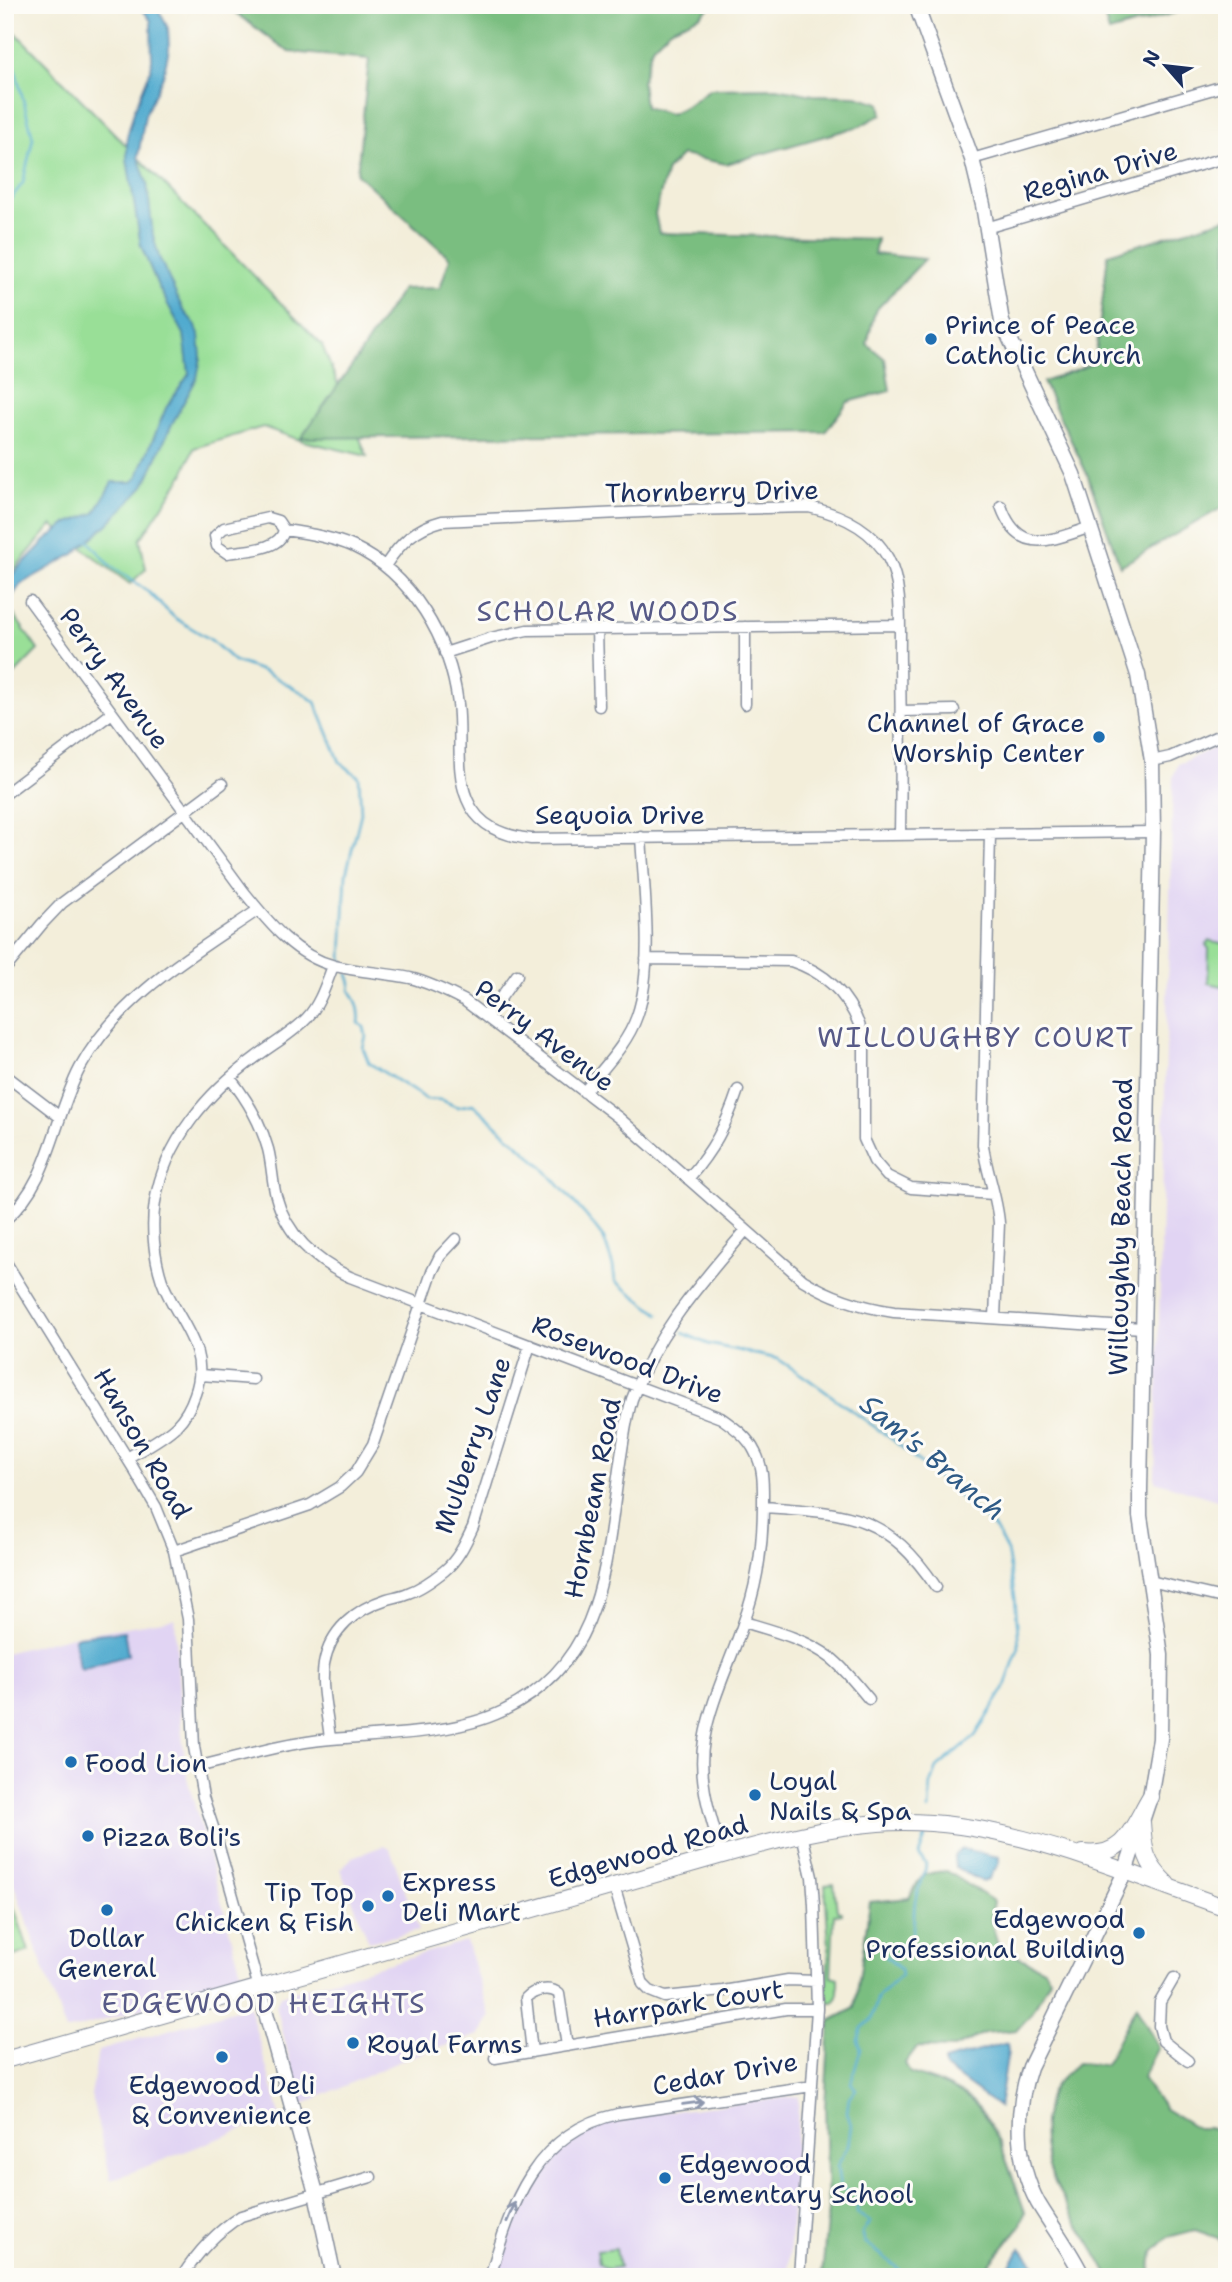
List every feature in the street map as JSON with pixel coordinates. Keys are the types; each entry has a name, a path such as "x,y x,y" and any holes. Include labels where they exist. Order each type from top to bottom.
{"main road":[{"path":"1066,1851 1095,1855 1119,1846 1150,1797"},
{"path":"1142,1822 1146,1858 1154,1872 1171,1889"},
{"name":"Edgewood Road","path":"5,2060 722,1855 829,1828 880,1823 924,1823 981,1830 1041,1843 1227,1908"}],"street":[{"name":"Willoughby Beach Road","path":"916,5 972,159 983,205 1002,322 1063,449 1091,527 1138,675 1152,761 1153,832 1140,1503 1161,1656 1160,1739 1150,1797 1125,1872 1030,2067 1020,2110 1019,2136 1028,2178 1037,2200 1083,2277"},
{"path":"972,159 1227,85"},
{"name":"Regina Drive","path":"986,228 1227,157"},
{"path":"1001,506 1014,531 1023,538 1034,541 1044,542 1091,527"},
{"name":"Thornberry Drive","path":"385,566 403,541 426,525 442,522 810,507 829,511 852,522 883,551 896,581 901,711 900,834"},
{"name":"Sequoia Drive","path":"284,530 281,540 273,544 227,553 221,551 215,542 215,536 224,528 263,519 278,521 284,530 337,541 385,566 413,595 438,633 453,678 458,704 463,789 477,816 498,832 531,839 1153,832"},
{"name":"Perry Avenue","path":"30,601 258,910 280,935 310,955 333,966 410,978 465,1002 619,1118 803,1280 820,1291 850,1303 894,1312 1142,1328"},
{"path":"445,653 519,631 899,625"},
{"path":"745,627 745,704"},
{"path":"597,629 599,706"},
{"path":"901,711 954,710"},
{"path":"5,794 112,713"},
{"path":"1152,761 1170,757 1227,732"},
{"path":"5,969 62,903 222,784"},
{"path":"990,834 983,1145 999,1223 995,1318"},
{"path":"584,1092 621,1045 637,1017 644,989 646,959 641,837"},
{"path":"5,1220 19,1209 39,1178 68,1092 82,1065 118,1016 135,997 163,974 258,910"},
{"path":"646,959 791,961 828,979 847,999 864,1040 864,1139 874,1161 887,1176 911,1188 993,1194"},
{"path":"127,1458 175,1427 192,1404 201,1375 194,1338 163,1283 157,1264 155,1202 169,1156 205,1102 230,1078 307,1018 319,1001 333,966"},
{"path":"487,1017 517,975"},
{"path":"5,1075 60,1117"},
{"name":"Rosewood Drive","path":"230,1078 258,1124 268,1150 280,1209 298,1239 316,1256 338,1271 721,1418 748,1440 756,1453 763,1482 761,1544 744,1622 710,1715 702,1752 703,1786 722,1855"},
{"path":"688,1179 715,1146 738,1090"},
{"name":"Hornbeam Road","path":"197,1767 272,1747 443,1728 474,1722 512,1706 556,1674 585,1632 594,1612 603,1581 627,1417 647,1362 669,1324 746,1230"},
{"path":"174,1551 310,1505 340,1487 356,1472 373,1444 432,1272 440,1256 456,1239"},
{"name":"Hanson Road","path":"5,1261 156,1507 174,1551 187,1610 197,1767 209,1820 215,1833 316,2193 334,2277"},
{"name":"Mulberry Lane","path":"330,1739 323,1665 330,1645 351,1617 364,1608 409,1593 426,1584 446,1570 463,1548 473,1527 530,1345"},
{"path":"201,1375 253,1379"},
{"path":"763,1507 826,1511 868,1523 914,1556 936,1587"},
{"path":"1150,1581 1227,1599"},
{"path":"744,1622 809,1644 833,1660 869,1699"},
{"name":"Cedar Drive","path":"490,2277 503,2230 520,2192 545,2156 578,2128 596,2119 618,2114 812,2086 817,2009 814,1896 802,1834"},
{"path":"614,1886 643,1984 657,1995 665,1997 723,1991 788,1980 816,1981"},
{"path":"1174,1978 1160,2003 1159,2026 1163,2040 1188,2061"},
{"name":"Harrpark Court","path":"532,2052 526,1998 530,1994 547,1989 559,1994 567,2046"},
{"name":"Harrpark Court","path":"495,2058 796,2007 817,2009"},
{"path":"799,2277 812,2086"},
{"path":"182,2277 206,2243 222,2228 241,2216 372,2177"}],"shaded area":[{"path":"1227,742 1227,1503 1155,1481 1173,777 1178,764"},
{"path":"175,1619 187,1778 243,1979 66,2031 5,1860 5,1653 76,1635"},
{"path":"383,1846 390,1849 419,1930 369,1942 340,1869 353,1857"},
{"path":"466,1941 490,2017 479,2035 407,2058 301,2105 276,2005 280,1995"},
{"path":"249,2006 280,2115 111,2180 91,2095 98,2051"},
{"name":"Edgewood Elementary School","path":"799,2096 788,2277 496,2277 509,2231 524,2193 547,2162 575,2135 614,2118"}],"green space":[{"path":"225,5 712,5 700,16 670,29 652,47 642,82 645,107 670,114 710,89 777,88 813,95 856,96 880,103 882,114 860,126 726,164 682,155 667,170 655,214 659,233 877,239 874,254 925,259 875,311 867,344 885,359 890,391 848,402 825,432 301,438 402,289 440,288 450,258 357,174 369,59 289,52"},
{"path":"1101,5 1202,5 1109,32"},
{"path":"5,22 322,345 367,456 303,441 263,427 194,448 183,475 140,540 146,569 130,584 52,525 5,580"},
{"path":"1227,218 1227,509 1225,506 1120,566 1087,474 1043,382 1095,362 1108,254"},
{"path":"5,602 38,650 5,684"},
{"path":"1210,940 1227,943 1227,987 1208,983 1209,949 1206,945"},
{"path":"947,1871 993,1901 991,1921 999,1948 1044,1969 1050,1979 1032,2013 1017,2030 984,2033 954,2048 917,2047 905,2063 910,2073 952,2088 974,2103 982,2113 1004,2154 1025,2212 1021,2225 979,2277 822,2277 828,2209 825,2106 830,2021 855,2008 870,1902 909,1898 927,1874"},
{"path":"5,1881 29,1951 5,1959"},
{"path":"834,1884 837,1911 842,1914 834,1915 831,1976 838,1978 838,1997 834,2002 829,2002 826,1991 829,1947 825,1885"},
{"path":"1136,2006 1158,2047 1142,2078 1164,2108 1197,2128 1227,2128 1227,2250 1218,2238 1195,2230 1168,2237 1153,2252 1150,2277 1109,2277 1062,2198 1046,2156 1043,2134 1048,2101 1054,2087 1077,2063 1105,2065"},
{"path":"616,2249 619,2267 607,2269 599,2263 597,2251"}],"water":[{"path":"136,5 156,5 168,28 169,49 163,76 145,115 138,157 147,183 153,235 159,257 183,310 195,324 199,335 201,357 197,378 172,424 144,486 109,523 74,554 21,584 5,607 5,582 45,541 66,524 95,513 112,482 132,482 137,478 166,408 189,374 184,334 158,286 141,246 127,159 127,137 152,59 151,21"},
{"path":"124,1631 128,1655 82,1669 79,1667 74,1639 78,1636"},
{"path":"962,1849 999,1857 999,1863 988,1880 983,1882 955,1867 954,1856"},
{"path":"1007,2043 1008,2052 999,2107 944,2067 944,2061"},
{"path":"1021,2248 1045,2277 1002,2277"}],"waterway":[{"path":"5,43 13,60 33,138 23,183 5,206"},
{"name":"Sam's Branch","path":"88,540 110,565 146,590 175,618 211,640 234,661 265,672 315,702 340,762 359,777 361,813 346,874 342,957 344,964"},
{"name":"Sam's Branch","path":"348,974 350,990 359,1010 359,1023 364,1027 366,1036 363,1048 369,1063 426,1099 442,1100 457,1107 473,1104 542,1166 587,1217 604,1239 615,1281 659,1314"},
{"name":"Sam's Branch","path":"683,1333 708,1344 778,1359 808,1379 923,1465 994,1527 1007,1551 1015,1597 1019,1647 1004,1689 975,1736 937,1768 931,1784 929,1810"},
{"name":"Sam's Branch","path":"899,2277 899,2269 865,2242 862,2232 870,2222 857,2213 858,2196 840,2187 837,2166 848,2146 851,2125 847,2112 849,2098 856,2089 851,2083 861,2048 858,2040 862,2028 871,2020 878,1997 901,1975 900,1969 883,1954 886,1946 905,1944 912,1932 915,1902 926,1864 919,1855 927,1833"}],"place":[{"name":"Prince of Peace Catholic Church","path":"931,339"},
{"name":"Channel of Grace Worship Center","path":"1099,737"},
{"name":"Food Lion","path":"71,1762"},
{"name":"Loyal Nails & Spa","path":"755,1795"},
{"name":"Pizza Boli's","path":"88,1836"},
{"name":"Express Deli Mart","path":"388,1896"},
{"name":"Tip Top Chicken & Fish","path":"368,1906"},
{"name":"Dollar General","path":"107,1910"},
{"name":"Edgewood Professional Building","path":"1139,1933"},
{"name":"Royal Farms","path":"353,2043"},
{"name":"Edgewood Deli & Convenience","path":"222,2057"},
{"name":"Edgewood Elementary School","path":"665,2178"}],"district":[{"name":"SCHOLAR WOODS","path":"608,611"},
{"name":"WILLOUGHBY COURT","path":"976,1037"},
{"name":"EDGEWOOD HEIGHTS","path":"264,2003"}]}
